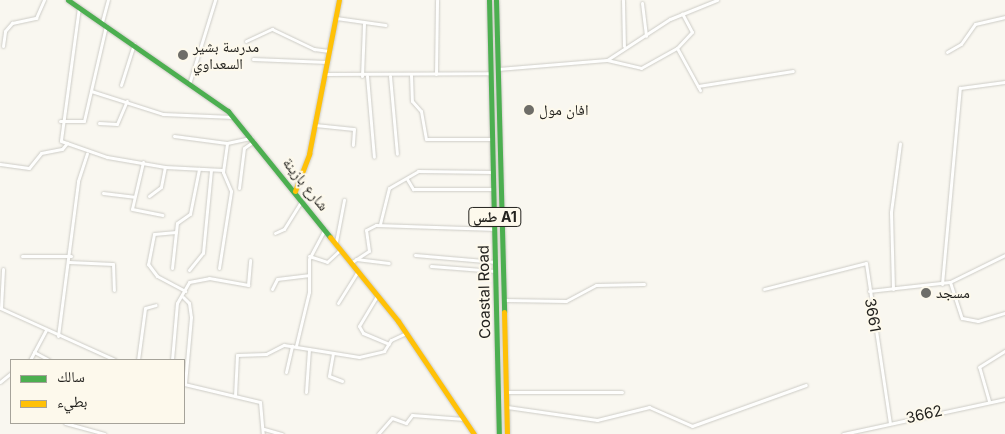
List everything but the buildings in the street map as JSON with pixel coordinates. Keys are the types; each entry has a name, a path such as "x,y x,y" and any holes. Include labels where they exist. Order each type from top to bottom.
{"main road":[{"path":"295,191 315,125 339,0"},
{"name":"Coastal Road","path":"489,0 499,433"},
{"name":"Coastal Road","path":"496,0 507,434"},
{"name":"شارع بازينة","path":"72,1 190,81 233,117 253,139 341,249 354,261 358,270 407,333 474,434"}],"street":[{"path":"4,46 5,32 12,23 36,18 44,0"},
{"path":"60,121 84,121 108,0"},
{"path":"190,81 215,0"},
{"path":"436,0 436,74"},
{"path":"623,0 624,46"},
{"path":"607,60 624,46 646,36 682,13 717,0"},
{"path":"642,3 646,36"},
{"path":"79,7 60,121 59,138 87,153 165,167 224,170"},
{"path":"498,69 607,60 641,68 677,48 692,32 682,13"},
{"path":"947,52 961,44 975,24 1005,17"},
{"path":"335,18 364,24 386,25"},
{"path":"362,76 364,24"},
{"path":"246,41 272,29 314,49 329,51"},
{"path":"121,85 134,43"},
{"path":"677,48 699,88 793,71"},
{"path":"253,59 327,62"},
{"path":"325,74 390,76 490,73"},
{"path":"411,75 412,101 421,111 426,139 492,139"},
{"path":"368,76 374,158"},
{"path":"390,76 397,154"},
{"path":"942,284 960,88 1005,82"},
{"path":"91,90 177,117 233,117"},
{"path":"100,123 117,124 127,101"},
{"path":"315,125 354,129 353,145"},
{"path":"174,136 227,143 253,139"},
{"path":"239,188 244,148 253,139"},
{"path":"0,171 0,165 30,168 41,153 62,149 67,143"},
{"path":"219,268 231,191 224,170 227,143"},
{"path":"893,290 891,212 900,144"},
{"path":"58,336 71,256 78,181 87,153"},
{"path":"144,162 134,197 134,210 162,215"},
{"path":"149,196 161,187 165,167"},
{"path":"172,268 178,220 190,213 199,169"},
{"path":"189,270 203,253 211,170"},
{"path":"380,224 387,192 395,182 407,179 419,170 493,172"},
{"path":"407,179 414,190 494,189"},
{"path":"103,193 134,197"},
{"path":"275,233 284,229 302,199"},
{"path":"336,242 344,200"},
{"path":"354,261 370,250 366,229 380,224 495,229"},
{"path":"286,372 309,292 309,256 325,228"},
{"path":"176,232 154,234 148,264 157,276 186,291"},
{"path":"309,256 327,262 341,249"},
{"path":"415,255 496,262"},
{"name":"3661","path":"890,423 869,291 893,290 950,282 1005,255"},
{"path":"22,256 71,256"},
{"path":"172,359 177,303 183,297 190,281 208,278 248,285 250,260"},
{"path":"354,261 389,263"},
{"path":"69,262 113,264 114,290"},
{"path":"764,288 863,262 867,266 869,291"},
{"path":"430,266 496,271"},
{"path":"3,269 1,308 58,336 113,359"},
{"path":"338,303 358,270"},
{"path":"272,289 276,279 308,275"},
{"path":"950,282 962,318 978,321 1005,313"},
{"path":"504,300 566,301 596,285 644,284"},
{"path":"378,296 359,326 363,333 389,344"},
{"path":"183,297 190,306 185,373"},
{"path":"138,359 145,308 156,305"},
{"path":"30,359 46,330"},
{"path":"235,396 237,355 266,354 278,346 294,346 359,357 384,350 389,344 407,333"},
{"path":"306,392 309,349"},
{"path":"989,401 980,366 1005,351"},
{"path":"34,352 47,359"},
{"path":"333,353 329,376 342,381"},
{"path":"185,384 263,404 263,434"},
{"path":"506,407 597,420 649,407 669,412 692,426 806,385"},
{"path":"506,392 622,392"},
{"name":"3662","path":"844,434 1005,399"},
{"path":"378,434 392,418 406,423 412,415 464,419"},
{"path":"69,424 105,434"},
{"path":"264,429 282,434"}],"traffic: fast":[{"path":"68,0 228,111 330,237"},
{"path":"489,0 499,434"},
{"path":"496,0 504,312"}],"traffic: slow":[{"path":"295,191 309,154 339,0"},
{"path":"330,237 398,321 474,434"},
{"path":"504,312 507,434"}],"place":[{"name":"مدرسة بشير السعداوي","path":"183,55"},
{"name":"افان مول","path":"529,110"},
{"name":"مسجد","path":"926,293"}]}
